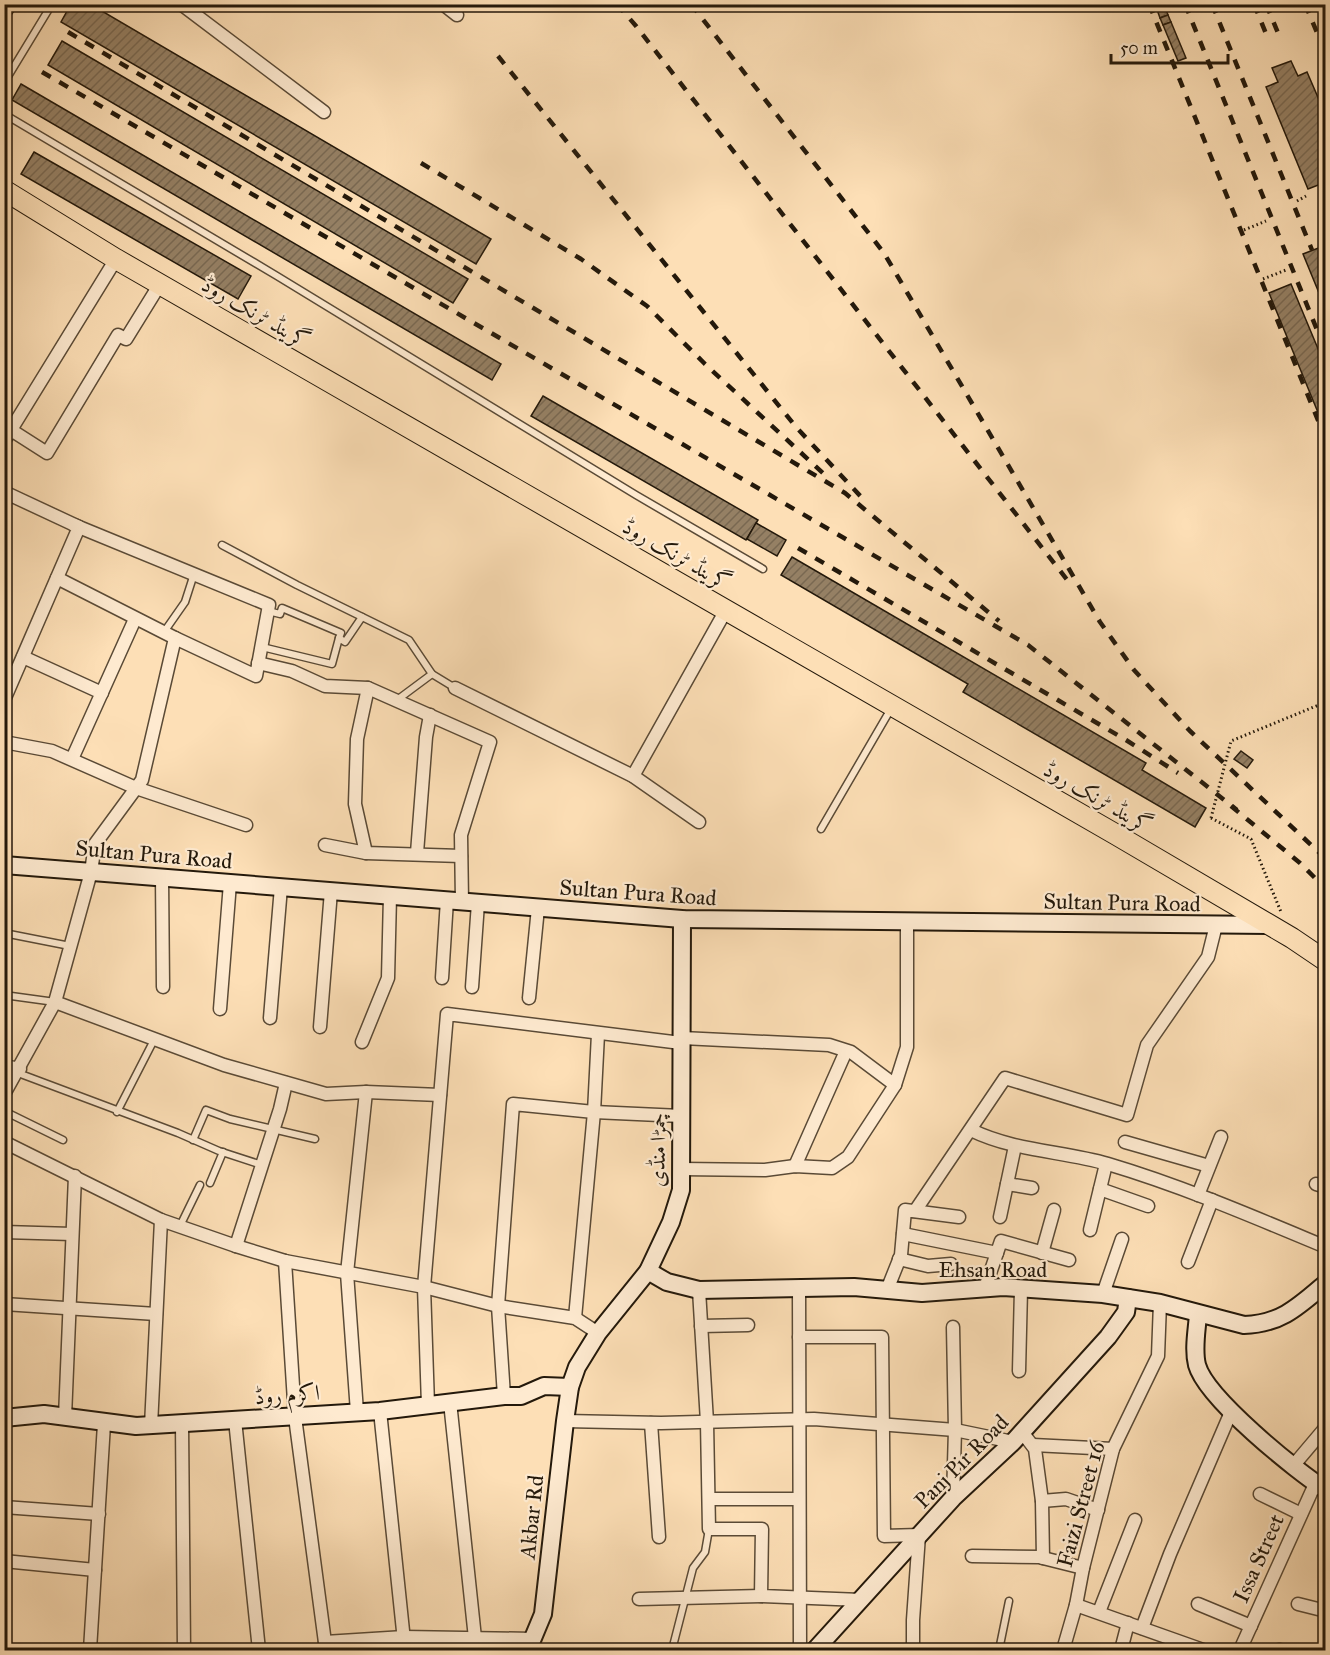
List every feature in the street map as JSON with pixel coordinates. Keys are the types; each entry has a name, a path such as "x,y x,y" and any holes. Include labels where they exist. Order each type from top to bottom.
{"main road":[{"name":"گرینڈ ٹرنک روڈ","path":"4,190 116,259 1292,938 1326,961"},
{"name":"Sultan Pura Road","path":"4,865 682,920 1270,926"},
{"name":"چمڑا منڈی","path":"570,1387 577,1367 598,1333 648,1271 665,1237 681,1190 682,920"},
{"name":"Ehsan Road","path":"648,1271 667,1282 699,1290 854,1287 922,1293 1003,1287 1103,1294 1160,1303 1244,1324 1269,1322 1281,1317 1297,1307 1326,1282"},
{"name":"Panj Pir Road","path":"815,1650 953,1498 1023,1440 1121,1322 1126,1312 1128,1298"},
{"path":"1198,1314 1197,1366 1204,1379 1231,1412 1321,1487"},
{"name":"اکرم روڈ","path":"4,1418 44,1414 104,1424 151,1426 380,1411 521,1396 543,1386 570,1387"},
{"name":"Akbar Rd","path":"531,1645 543,1614 570,1387"}],"street":[{"path":"181,4 324,112"},
{"path":"443,4 457,15"},
{"path":"4,441 116,259"},
{"path":"11,430 47,453 118,335 126,339 160,284"},
{"path":"4,492 74,525 269,605 256,676 135,619 57,578"},
{"path":"4,700 79,527 74,525"},
{"path":"633,776 726,610"},
{"path":"72,759 135,619"},
{"path":"4,1094 19,1071 55,1002 91,872 95,844 141,780 170,636"},
{"path":"23,657 102,693"},
{"path":"258,663 292,671 326,686 368,688 490,742 461,835 462,902 472,987"},
{"path":"366,853 355,804 357,739 368,688"},
{"path":"455,688 633,776 699,822"},
{"path":"417,853 426,737 430,715"},
{"path":"4,742 52,751 136,788 246,825"},
{"path":"324,845 366,853 461,856"},
{"path":"162,877 163,987"},
{"path":"220,1008 230,883"},
{"path":"270,1018 281,887"},
{"path":"320,1027 331,891"},
{"path":"362,1042 388,978 390,896"},
{"path":"442,978 462,902"},
{"path":"529,998 538,908"},
{"path":"681,1168 765,1170 795,1166 832,1168 848,1157 895,1085 907,1047 907,922"},
{"path":"915,1211 1005,1078 1127,1115 1147,1045 1208,957 1216,925"},
{"path":"55,1002 224,1065 326,1094 366,1092 440,1095"},
{"path":"428,1405 424,1287 447,1014 598,1034 682,1041 829,1045 852,1052 895,1085"},
{"path":"574,1318 594,1112 598,1034"},
{"path":"795,1166 846,1051"},
{"path":"4,1066 19,1071"},
{"path":"236,1246 286,1083"},
{"path":"357,1412 346,1273 366,1092"},
{"path":"504,1396 498,1306 513,1104 594,1112 681,1116"},
{"path":"971,1130 1015,1146 1106,1164 1212,1200 1326,1247"},
{"path":"1198,1195 1221,1137"},
{"path":"4,1142 161,1220 236,1246 285,1261 424,1287 498,1306 574,1318 598,1333"},
{"path":"1125,1142 1209,1166"},
{"path":"1000,1217 1015,1146"},
{"path":"1090,1230 1106,1164"},
{"path":"65,1417 75,1176"},
{"path":"1007,1184 1032,1188"},
{"path":"1100,1189 1148,1206"},
{"path":"1188,1262 1212,1200"},
{"path":"887,1290 899,1259 905,1210 959,1217"},
{"path":"1042,1253 1054,1210"},
{"path":"151,1426 161,1220"},
{"path":"4,1232 72,1234"},
{"path":"903,1234 997,1253"},
{"path":"1103,1294 1122,1239"},
{"path":"986,1288 1001,1241 1069,1260"},
{"path":"899,1259 928,1266 951,1264"},
{"path":"285,1261 295,1417 325,1646 404,1637 475,1638 531,1645"},
{"path":"799,1287 800,1650"},
{"path":"1019,1371 1020,1289"},
{"path":"699,1290 707,1422 709,1529 762,1528 761,1596"},
{"name":"Faizi Street 16","path":"1064,1650 1077,1605 1083,1568 1113,1449 1158,1356 1160,1303"},
{"path":"4,1304 156,1314"},
{"path":"701,1326 748,1325"},
{"path":"953,1326 955,1430 953,1498"},
{"path":"799,1337 882,1337 884,1536 919,1535 912,1620 913,1650"},
{"path":"450,1402 475,1638"},
{"path":"380,1411 405,1650"},
{"path":"1142,1628 1170,1554 1231,1412"},
{"path":"565,1421 651,1423 799,1419 955,1430 1023,1440 1113,1449"},
{"path":"235,1420 259,1650"},
{"path":"651,1423 659,1538"},
{"path":"90,1650 104,1424"},
{"path":"182,1424 184,1650"},
{"path":"1293,1466 1321,1441 1326,1427"},
{"path":"1023,1440 1042,1501 1043,1558"},
{"name":"Issa Street","path":"1240,1650 1301,1514 1321,1487"},
{"path":"1260,1494 1301,1514"},
{"path":"709,1499 799,1499"},
{"path":"1042,1501 1066,1499 1098,1510"},
{"path":"4,1507 99,1514"},
{"path":"1099,1612 1135,1520"},
{"path":"972,1556 1043,1558 1083,1568"},
{"path":"4,1561 95,1570"},
{"path":"639,1599 761,1596 861,1600"},
{"path":"1198,1604 1251,1626"},
{"path":"1298,1604 1326,1611"},
{"path":"1077,1605 1203,1650"},
{"path":"1121,1650 1128,1623"}],"lane":[{"path":"4,83 52,4"},
{"path":"4,114 277,276 636,495 763,569"},
{"path":"222,545 409,640 432,674 455,688"},
{"path":"170,636 194,574"},
{"path":"261,646 332,664 341,633 282,608 280,614 268,611"},
{"path":"339,638 345,642 362,617"},
{"path":"396,700 432,674"},
{"path":"821,829 892,706"},
{"path":"4,933 70,946"},
{"path":"4,995 55,1002"},
{"path":"117,1112 155,1038"},
{"path":"19,1071 117,1112 262,1165"},
{"path":"193,1140 206,1110 230,1119 315,1139"},
{"path":"4,1111 63,1140"},
{"path":"210,1183 223,1152"},
{"path":"180,1227 200,1185"},
{"path":"672,1650 693,1568 705,1552 709,1529"},
{"path":"999,1650 1009,1601"}],"path":[{"path":"1296,201 1306,196"},
{"path":"1244,230 1266,221"},
{"path":"1263,279 1286,270"},
{"path":"1292,938 1251,839 1211,818 1231,741 1326,702"}],"building":[{"path":"4,4 19,4 9,18 4,14"},
{"path":"71,4 90,4 491,239 476,264 61,22"},
{"path":"1155,4 1164,4 1168,15 1160,18"},
{"path":"1168,15 1171,22 1163,25 1160,18"},
{"path":"1171,22 1186,58 1178,61 1163,25"},
{"path":"62,41 468,279 453,303 48,65"},
{"path":"1291,61 1298,76 1307,72 1326,116 1326,182 1308,189 1266,87 1278,82 1272,68"},
{"path":"21,84 501,364 492,380 12,100"},
{"path":"34,152 251,276 238,299 21,174"},
{"path":"1326,245 1326,310 1303,254"},
{"path":"1291,284 1326,368 1326,432 1269,293"},
{"path":"543,396 758,520 746,540 531,416"},
{"path":"756,523 786,540 777,556 747,539"},
{"path":"792,557 1146,763 1142,770 1206,808 1195,827 963,692 968,684 781,575"},
{"path":"1241,751 1253,760 1247,768 1234,759"}],"railway":[{"path":"617,4 1068,581"},
{"path":"691,4 884,253 1100,622 1134,670 1190,731 1326,859"},
{"path":"1149,4 1326,440"},
{"path":"1185,4 1326,352"},
{"path":"1212,4 1312,250"},
{"path":"1254,4 1267,36"},
{"path":"1266,4 1278,33"},
{"path":"1305,4 1326,54"},
{"path":"1321,4 1326,15"},
{"path":"68,32 845,493 999,621"},
{"path":"498,56 796,427 864,500"},
{"path":"42,72 1028,645 1237,810"},
{"path":"421,163 581,259 647,306 705,364 825,475"},
{"path":"798,548 1126,740 1178,773"},
{"path":"1231,806 1300,863 1326,889"}]}
